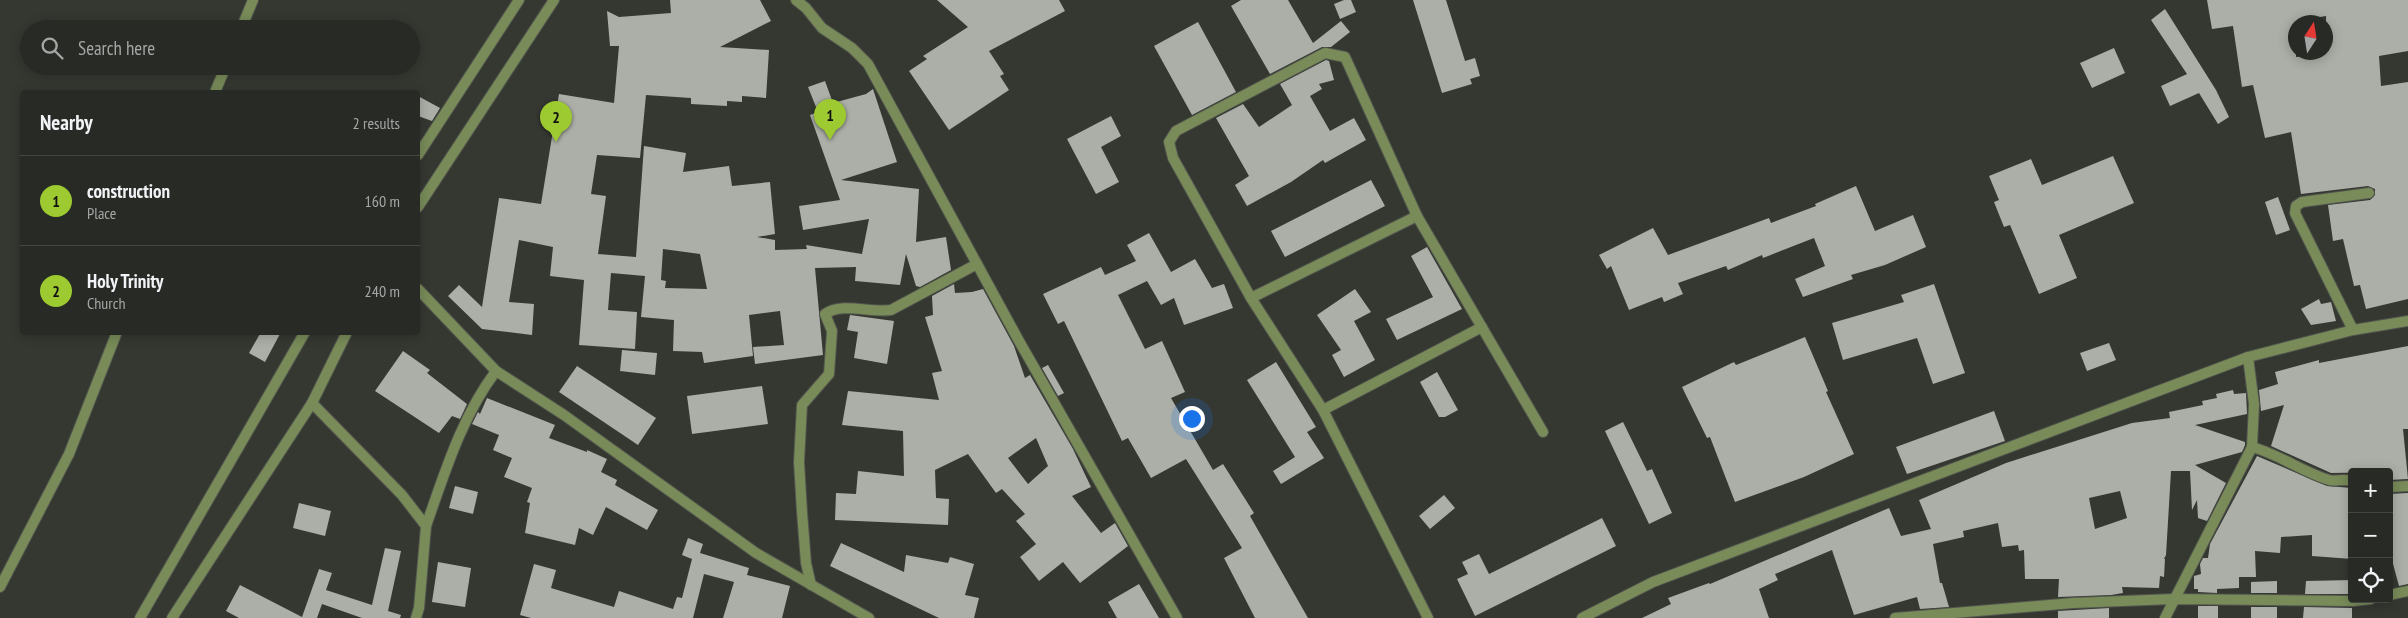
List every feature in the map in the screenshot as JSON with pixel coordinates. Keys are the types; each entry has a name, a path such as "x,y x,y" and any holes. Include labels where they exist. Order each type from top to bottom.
{"street":[{"path":"245,20 253,0"},
{"path":"420,152 519,0"},
{"path":"420,204 554,0"},
{"path":"796,0 806,8 822,28 852,48 868,64 977,264 1177,618"},
{"path":"1428,618 1323,410 1251,298 1173,158 1170,142 1176,131 1325,53 1345,57 1417,216 1543,432"},
{"path":"216,90 222,75"},
{"path":"2353,330 2295,213 2296,206 2302,202 2369,193"},
{"path":"1251,298 1417,216"},
{"path":"811,585 806,563 799,462 802,405 829,374 832,331 824,314 831,310 880,312 891,310 977,264"},
{"path":"420,291 496,370 564,415 756,553 869,618"},
{"path":"1582,618 1653,582 2248,356 2353,330 2408,321"},
{"path":"1323,410 1482,327"},
{"path":"0,587 68,454 116,335"},
{"path":"140,618 303,335"},
{"path":"172,618 312,403 346,335"},
{"path":"2165,618 2173,599 2252,448 2254,404 2248,356"},
{"path":"416,618 419,608 426,526 449,458 479,394 496,370"},
{"path":"312,403 402,495 426,526"},
{"path":"2252,448 2268,452 2330,480 2343,478 2348,480"},
{"path":"2393,487 2408,486"},
{"path":"2393,594 2408,591"},
{"path":"1895,618 2073,603 2173,599 2348,601"}],"building":[{"path":"670,0 760,0 771,21 720,47 769,50 766,98 742,96 742,102 727,101 727,106 691,104 691,98 646,95 640,158 597,155 591,194 606,196 598,254 636,257 644,146 686,153 683,172 729,166 732,186 770,182 775,234 757,237 775,240 775,250 807,249 806,245 862,254 869,219 803,230 799,206 840,200 810,115 818,112 808,87 825,81 833,103 866,94 873,89 897,162 841,180 919,189 916,242 946,237 951,270 920,287 916,286 906,254 900,285 855,281 856,267 815,268 823,355 755,364 753,347 784,345 780,311 749,315 753,356 704,363 702,352 673,351 674,320 641,317 645,276 611,273 608,310 637,312 635,349 579,345 584,280 550,276 553,247 519,240 509,302 534,304 532,335 482,329 448,296 459,285 482,307 499,198 541,204 559,94 614,103 619,46 610,46 607,11 619,17 671,13","holes":["663,249 700,254 707,289 665,288 666,281 661,280"]},
{"path":"937,0 1059,0 1065,11 989,51 1004,74 1000,76 1009,90 949,130 909,71 927,59 923,56 968,27"},
{"path":"1241,0 1288,0 1313,43 1341,21 1350,32 1331,47 1322,47 1270,74 1231,6"},
{"path":"1344,0 1351,0 1356,12 1340,19 1334,4"},
{"path":"1413,0 1446,0 1465,61 1475,58 1480,76 1470,79 1472,84 1442,93"},
{"path":"2207,0 2408,0 2408,51 2379,56 2381,86 2408,82 2408,299 2366,309 2360,285 2354,286 2343,239 2333,241 2328,205 2370,200 2375,195 2375,189 2368,186 2301,194 2291,132 2265,138 2253,85 2242,87 2233,26 2212,29"},
{"path":"2165,9 2216,90 2229,117 2218,124 2199,93 2170,106 2161,86 2187,74 2151,20"},
{"path":"1198,22 1236,92 1192,115 1154,46"},
{"path":"2114,48 2125,73 2092,88 2080,63"},
{"path":"1326,60 1329,61 1334,80 1319,84 1322,89 1310,96 1330,131 1354,118 1366,140 1325,163 1323,160 1291,182 1247,206 1235,185 1249,176 1216,118 1243,104 1259,127 1292,105 1280,84"},
{"path":"420,97 440,108 432,121 420,117"},
{"path":"1111,116 1121,136 1101,147 1119,182 1096,194 1067,139"},
{"path":"2113,156 2134,203 2059,235 2077,278 2039,294 2010,225 2004,227 1994,202 1999,200 1989,176 2031,159 2042,185"},
{"path":"1371,180 1385,206 1285,257 1271,231"},
{"path":"1856,186 1875,231 1913,215 1926,247 1885,265 1851,275 1853,279 1803,297 1795,279 1825,266 1814,238 1763,258 1762,255 1728,270 1726,266 1678,283 1683,294 1664,302 1662,297 1629,310 1611,266 1607,269 1599,255 1653,228 1668,255 1769,218 1771,223 1816,206 1815,204"},
{"path":"2278,197 2290,230 2276,235 2265,202"},
{"path":"1149,233 1171,272 1195,259 1212,288 1224,284 1233,308 1184,325 1174,298 1161,305 1147,281 1118,295 1145,349 1162,341 1185,392 1171,398 1213,470 1223,464 1254,513 1250,516 1308,618 1255,618 1224,558 1242,548 1186,459 1151,478 1128,438 1122,441 1064,321 1058,324 1043,294 1101,267 1105,275 1136,261 1127,245"},
{"path":"1427,247 1462,309 1397,340 1386,319 1433,297 1411,256"},
{"path":"954,284 955,293 983,289 1014,346 1025,378 1030,375 1073,449 1091,487 1072,496 1101,533 1115,523 1128,546 1080,583 1063,562 1039,581 1020,557 1036,544 1016,521 1025,514 1002,489 996,493 968,454 935,470 936,498 949,499 948,525 835,520 836,493 856,494 858,471 904,476 903,431 842,425 848,391 939,400 932,373 942,371 925,317 933,315 932,296","holes":["1036,438 1048,466 1028,484 1008,458"]},
{"path":"1934,284 1965,373 1933,384 1917,338 1843,360 1832,323 1904,302 1901,295"},
{"path":"1355,289 1371,312 1354,321 1375,360 1344,377 1332,355 1341,350 1317,315"},
{"path":"2319,299 2321,304 2331,302 2336,321 2311,325 2301,309"},
{"path":"850,315 894,321 887,364 854,358 858,332 847,330"},
{"path":"259,335 279,335 265,362 249,353"},
{"path":"1805,337 1828,391 1826,392 1854,454 1804,477 1735,502 1710,437 1707,438 1682,387 1734,362 1736,365"},
{"path":"2109,343 2116,360 2087,371 2080,353"},
{"path":"2408,346 2408,429 2403,429 2408,479 2393,480 2393,468 2348,468 2348,473 2331,473 2271,446 2284,405 2261,411 2259,390 2278,384 2275,372 2319,360 2319,363"},
{"path":"622,350 657,353 655,375 620,371"},
{"path":"403,351 430,370 427,373 467,404 460,419 452,416 439,433 375,391"},
{"path":"1276,362 1316,427 1307,432 1324,458 1281,484 1273,471 1295,457 1247,380"},
{"path":"1048,365 1064,393 1058,396 1042,368"},
{"path":"577,366 656,418 638,445 559,392"},
{"path":"1437,372 1458,410 1445,417 1439,417 1420,382"},
{"path":"762,386 768,424 692,434 687,396"},
{"path":"2233,390 2234,394 2246,393 2247,414 2195,425 2245,442 2245,445 2242,452 2195,465 2226,483 2207,521 2198,518 2197,500 2192,510 2190,471 2171,471 2164,577 2160,576 2159,588 2122,587 2123,593 2111,595 2058,597 2059,579 2025,579 2024,550 2019,551 2018,545 2002,547 1998,523 1963,531 1964,537 1933,544 1940,583 1942,583 1949,607 1920,609 1917,597 1854,615 1832,550 1775,574 1778,580 1759,589 1769,618 1642,618 1671,604 1668,598 1710,584 1889,508 1901,536 1931,529 1919,500 2006,463 2132,423 2170,418 2169,412 2203,405 2202,401 2217,398 2216,394","holes":["2120,491 2127,518 2095,529 2089,498"]},
{"path":"487,398 555,425 549,438 587,452 587,450 607,459 601,472 617,480 615,485 658,510 647,530 606,507 593,535 579,528 575,545 525,533 530,503 527,502 532,488 504,477 512,458 493,450 499,435 472,424 478,412 480,414"},
{"path":"1994,411 2005,441 1907,474 1896,447"},
{"path":"1623,422 1647,471 1652,469 1672,513 1649,524 1605,431"},
{"path":"2257,456 2327,486 2348,488 2348,559 2312,556 2312,535 2281,537 2280,553 2255,551 2256,577 2239,577 2239,588 2217,589 2217,593 2198,592 2198,589 2194,589 2194,576 2201,574 2200,564 2203,558 2208,558 2210,544"},
{"path":"455,486 478,492 473,514 449,508"},
{"path":"2408,493 2408,584 2399,586 2393,564 2393,494"},
{"path":"1444,495 1455,508 1430,529 1419,516"},
{"path":"299,503 331,511 325,536 293,528"},
{"path":"1602,518 1616,546 1475,616 1457,579 1468,574 1462,562 1479,554 1489,574"},
{"path":"688,538 703,544 700,553 749,568 747,575 790,586 782,618 723,618 734,582 704,574 693,618 531,618 520,615 534,564 556,570 551,588 614,607 619,591 673,609 677,597 682,598 692,559 682,555"},
{"path":"841,543 904,572 906,555 948,563 950,557 974,564 965,595 979,598 974,618 939,618 830,566"},
{"path":"385,548 401,551 388,611 401,615 400,618 362,618 322,604 317,618 239,618 226,611 240,585 302,617 319,569 332,573 326,590 372,605"},
{"path":"438,562 471,568 465,607 432,602"},
{"path":"2348,580 2348,594 2305,594 2306,581"},
{"path":"2277,581 2277,593 2251,593 2251,582"},
{"path":"1139,584 1159,618 1117,618 1108,602"},
{"path":"2198,606 2218,606 2218,618 2198,618"},
{"path":"2251,607 2277,607 2277,618 2251,618"},
{"path":"2304,607 2352,608 2352,618 2303,618"},
{"path":"2109,608 2109,618 2058,618 2058,611"}],"place":[{"name":"construction","path":"830,140"},
{"name":"Holy Trinity","path":"556,142"}]}
